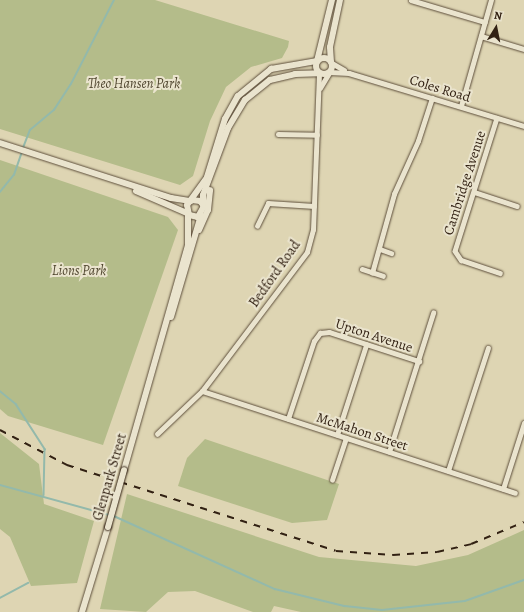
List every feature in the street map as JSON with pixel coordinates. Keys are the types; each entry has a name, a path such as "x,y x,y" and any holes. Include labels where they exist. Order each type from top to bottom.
{"main road":[{"path":"319,73 317,61 332,0"},
{"path":"192,256 200,225 208,212 207,197 232,120 251,94 276,78 329,72 332,63 330,45 340,0"},
{"path":"188,213 192,200 207,177 225,119 238,96 271,69 317,61 325,58 332,63"},
{"path":"0,144 106,179 171,198 192,200 203,205 204,193 214,173"},
{"path":"106,179 188,213 194,217 201,215"},
{"name":"Glenpark Street","path":"160,348 192,256 203,205"},
{"name":"Glenpark Street","path":"82,612 160,348 189,241 188,213"}],"street":[{"path":"411,0 485,22"},
{"path":"461,106 491,0"},
{"path":"481,36 524,49"},
{"name":"Coles Road","path":"332,63 349,73 524,126"},
{"name":"Coles Road","path":"329,72 349,73"},
{"name":"Bedford Road","path":"320,90 329,72"},
{"name":"Bedford Road","path":"157,434 202,391 304,258 312,240 320,90 319,73"},
{"path":"372,273 380,249 394,194 418,140 432,98"},
{"name":"Cambridge Avenue","path":"497,118 456,255 500,273"},
{"path":"278,134 317,135"},
{"path":"474,192 517,206"},
{"path":"257,226 266,201 314,206"},
{"path":"380,249 391,253"},
{"path":"362,269 383,276"},
{"path":"389,452 433,313"},
{"name":"Upton Avenue","path":"288,419 317,336 328,332 419,361"},
{"path":"337,435 366,345"},
{"path":"448,471 488,348"},
{"name":"McMahon Street","path":"202,391 515,494"},
{"path":"503,489 524,423"},
{"path":"332,480 346,438"}],"green space":[{"name":"Theo Hansen Park","path":"0,0 155,0 289,41 288,47 282,58 251,67 226,87 210,121 193,176 180,185 0,129"},
{"name":"Lions Park","path":"0,160 168,217 178,230 103,445 8,416 0,409"},
{"path":"0,433 39,464 44,504 94,521 77,583 31,586 10,537 0,529"},
{"path":"205,439 339,484 327,520 292,523 178,486 187,458"},
{"path":"127,494 319,557 416,566 468,555 524,530 524,612 301,612 274,606 271,612 253,612 195,591 168,592 146,612 100,609"}],"waterway":[{"path":"23,148 30,130 54,110 71,84 114,0"},
{"path":"0,192 14,175 22,152"},
{"path":"0,391 16,404 45,449 44,495"},
{"path":"0,485 110,515"},
{"path":"114,516 275,589 345,606 382,610 465,601 524,580"},
{"path":"0,598 28,583"}],"railway":[{"path":"0,430 67,465 336,551 393,555 437,552 471,544 524,522"}]}
